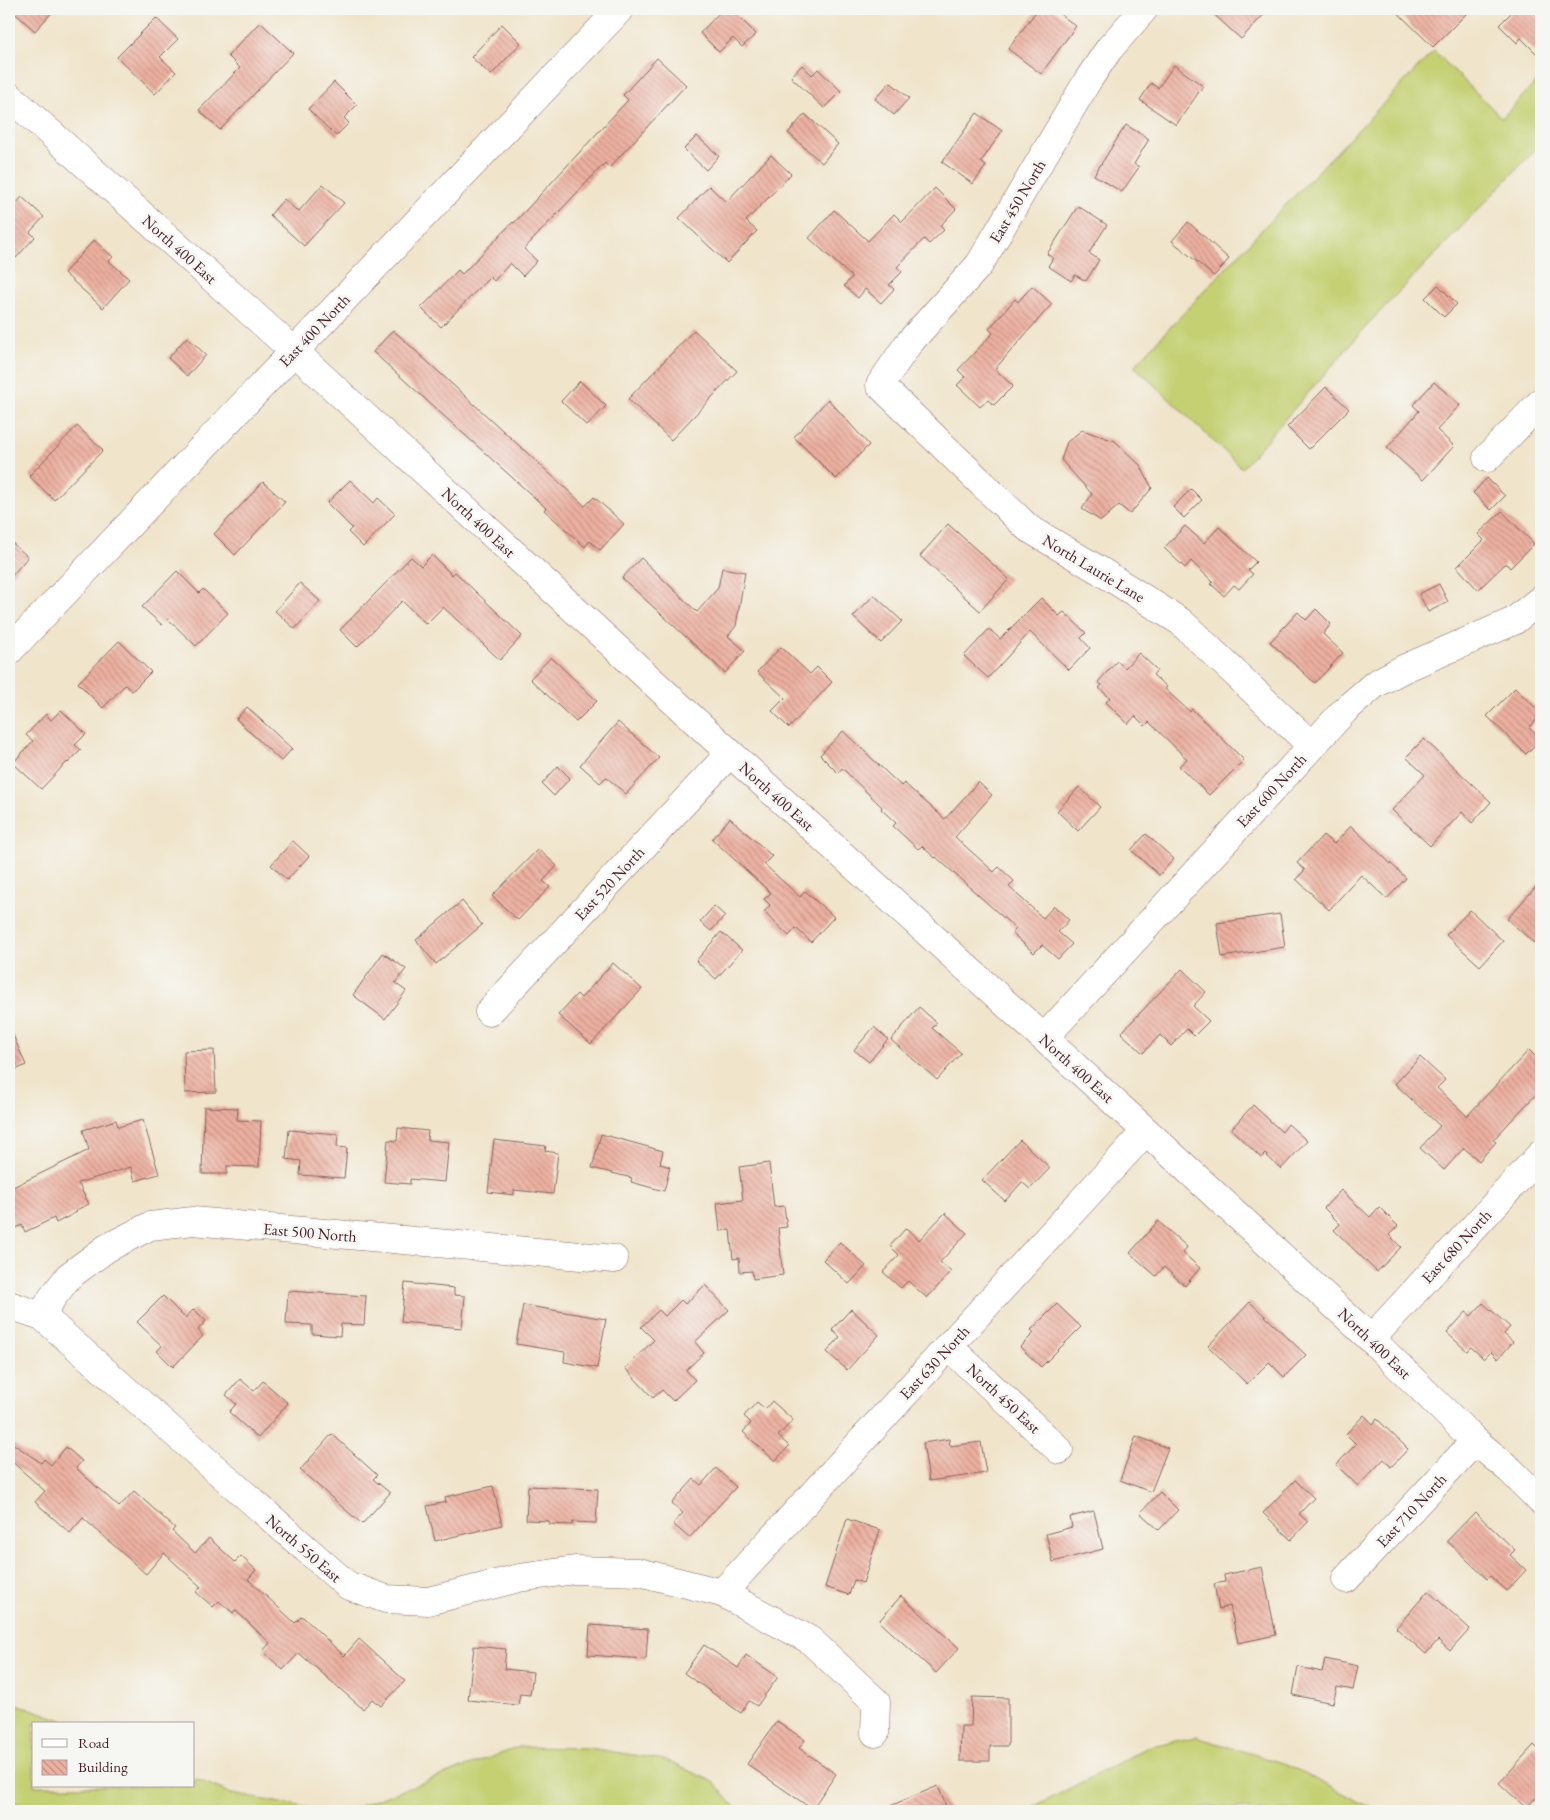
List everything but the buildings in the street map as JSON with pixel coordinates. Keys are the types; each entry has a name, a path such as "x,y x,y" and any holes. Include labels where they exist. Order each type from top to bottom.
{"street":[{"name":"East 400 North","path":"9,651 620,9"},
{"name":"East 450 North","path":"880,385 908,344 979,265 1088,80 1109,49 1144,9"},
{"name":"North 400 East","path":"12,105 294,351 730,753 1146,1131 1371,1339 1475,1441 1510,1470 1541,1501"},
{"name":"North Laurie Lane","path":"880,385 1028,528 1181,622 1312,746"},
{"path":"1487,458 1541,402"},
{"name":"East 600 North","path":"1044,1038 1345,710 1375,684 1403,669 1514,621 1541,599"},
{"name":"East 520 North","path":"489,1012 730,753"},
{"name":"East 630 North","path":"722,1593 1146,1131"},
{"name":"East 680 North","path":"1371,1339 1541,1154"},
{"name":"East 500 North","path":"42,1316 52,1298 69,1276 107,1248 150,1226 192,1221 614,1259"},
{"path":"9,1305 42,1316"},
{"name":"North 550 East","path":"42,1316 347,1585 386,1599 428,1601 518,1578 575,1570 639,1572 722,1593 810,1640 876,1702 875,1733"},
{"name":"North 450 East","path":"948,1346 1059,1450"},
{"name":"East 710 North","path":"1346,1579 1475,1441"}],"green space":[{"path":"1434,51 1502,118 1541,77 1541,144 1372,320 1242,468 1134,366 1269,222"},
{"path":"9,1701 67,1722 32,1722 32,1788 195,1788 195,1778 232,1794 325,1811 39,1811 9,1801"},
{"path":"1196,1737 1286,1764 1378,1811 1252,1811 1248,1809 1209,1806 1184,1811 1027,1811 1150,1746"},
{"path":"519,1747 589,1748 665,1760 714,1782 738,1811 346,1811"}]}
